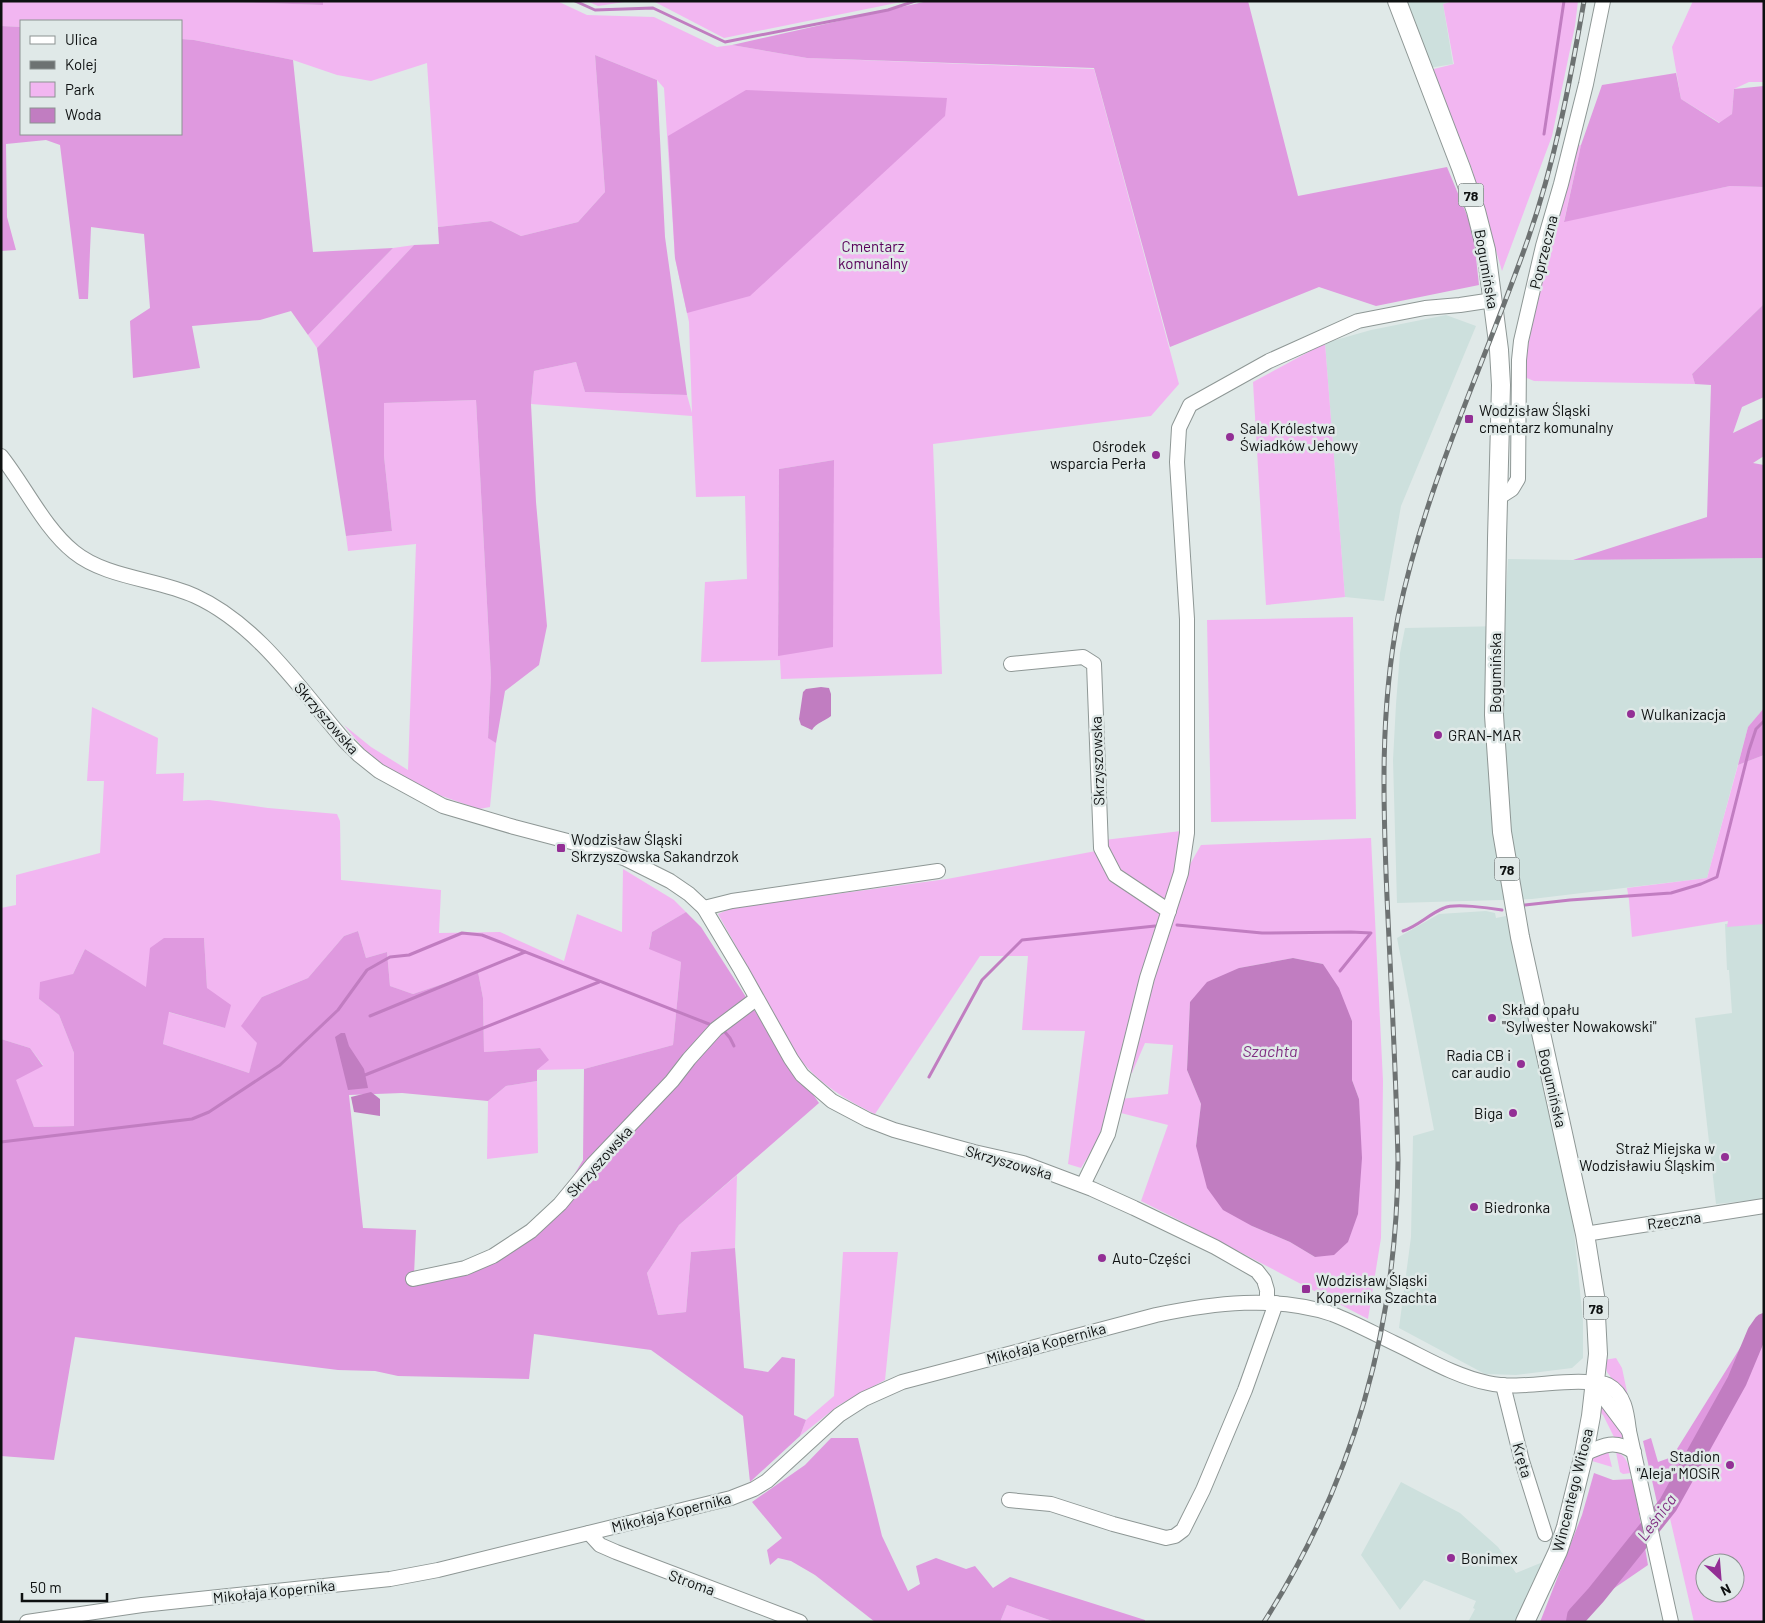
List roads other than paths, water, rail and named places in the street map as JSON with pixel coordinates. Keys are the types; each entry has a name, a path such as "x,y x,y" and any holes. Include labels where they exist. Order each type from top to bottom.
{"main road":[{"name":"Bogumińska","path":"1396,1 1476,211 1486,250 1499,350 1501,386 1494,715 1502,832 1520,937 1585,1234 1595,1296 1598,1354 1595,1382"},
{"name":"Wincentego Witosa","path":"1525,1622 1558,1551 1566,1528 1584,1454 1595,1382"}],"street":[{"name":"Poprzeczna","path":"1498,498 1512,489 1518,479 1519,360 1522,341 1543,246 1586,84 1603,1"},
{"path":"1083,1185 1108,1134 1147,978 1181,873 1187,833 1187,619 1177,462 1179,428 1190,405 1269,361 1358,321 1425,308 1493,300"},
{"name":"Skrzyszowska","path":"1,456 63,542 75,553 90,563 194,595 234,620 255,637 358,755 379,771 443,806 598,849 626,859 670,881 689,894 704,908 742,970 790,1060 802,1075 824,1096 849,1111 894,1130 1023,1163 1083,1185 1192,1235 1257,1271 1264,1280 1271,1303"},
{"name":"Skrzyszowska","path":"1011,664 1084,657 1094,664 1101,848 1115,875 1169,910"},
{"path":"704,908 732,901 938,871"},
{"name":"Skrzyszowska","path":"413,1279 465,1268 493,1256 531,1231 560,1204 593,1164 672,1081 716,1029 756,999"},
{"name":"Rzeczna","path":"1585,1234 1764,1206"},
{"path":"1009,1500 1051,1504 1112,1524 1166,1538 1175,1536 1183,1530 1203,1490 1245,1390 1275,1310 1271,1303"},
{"name":"Mikołaja Kopernika","path":"27,1622 142,1605 390,1579 447,1568 740,1495 761,1485 775,1474 839,1415 882,1390 914,1378 1165,1313 1202,1307 1271,1303 1306,1307 1351,1322 1461,1375 1486,1383 1503,1385 1565,1381 1595,1382"},
{"path":"1595,1382 1602,1395 1629,1431 1670,1622"},
{"name":"Kręta","path":"1503,1385 1522,1460 1545,1534"},
{"path":"1584,1454 1602,1445 1611,1444 1624,1445 1634,1452"},
{"name":"Stroma","path":"589,1532 600,1545 616,1552 800,1622"}],"water":[{"path":"829,688 831,694 831,716 812,730 801,725 799,719 803,692 806,689"},
{"name":"Szachta","path":"1293,958 1323,964 1339,988 1352,1021 1352,1080 1359,1099 1362,1158 1358,1214 1348,1242 1334,1255 1315,1257 1290,1242 1252,1226 1223,1210 1207,1188 1196,1146 1201,1104 1187,1070 1190,1002 1207,982 1239,968"},
{"path":"345,1033 349,1046 364,1069 368,1088 348,1090 335,1037"},
{"path":"371,1092 380,1099 380,1116 354,1112 351,1097"}],"waterway":[{"path":"575,1 595,10 653,8 725,42 888,10 915,1"},
{"path":"1544,134 1564,1"},
{"path":"1525,905 1671,893 1717,877 1749,750 1756,729 1764,721"},
{"path":"1403,931 1444,908 1472,906 1502,910"},
{"path":"1177,925 1262,933 1371,933"},
{"path":"929,1077 982,980 1022,940 1155,926"},
{"path":"1,1142 192,1119 209,1112 280,1065 338,1010 367,970 390,957 409,955 462,933 482,935 709,1024"},
{"path":"1340,971 1370,934"},
{"path":"370,1016 525,952"},
{"path":"365,1075 599,982"},
{"path":"724,1031 734,1046"},
{"name":"Leśnica","path":"1576,1622 1577,1616 1668,1505 1737,1381 1757,1333 1764,1323"}],"railway":[{"path":"1264,1622 1296,1568 1323,1514 1346,1458 1379,1342 1389,1282 1396,1222 1398,1160 1386,862 1384,757 1388,687 1398,617 1410,568 1439,473 1511,286 1538,210 1561,121 1584,1"}],"place":[{"name":"Wodzisław Śląski cmentarz komunalny","path":"1469,419"},
{"name":"Sala Królestwa Świadków Jehowy","path":"1230,437"},
{"name":"Ośrodek wsparcia Perła","path":"1156,455"},
{"name":"Wulkanizacja","path":"1631,714"},
{"name":"GRAN-MAR","path":"1438,735"},
{"name":"Wodzisław Śląski Skrzyszowska Sakandrzok","path":"561,848"},
{"name":"Skład opału \"Sylwester Nowakowski\"","path":"1492,1018"},
{"name":"Radia CB i car audio","path":"1521,1064"},
{"name":"Biga","path":"1513,1113"},
{"name":"Straż Miejska w Wodzisławiu Śląskim","path":"1725,1157"},
{"name":"Biedronka","path":"1474,1207"},
{"name":"Auto-Części","path":"1102,1258"},
{"name":"Wodzisław Śląski Kopernika Szachta","path":"1306,1289"},
{"name":"Stadion \"Aleja\" MOSiR","path":"1730,1465"},
{"name":"Bonimex","path":"1451,1558"}],"park label":[{"name":"Cmentarz komunalny","path":"873,254"}]}
